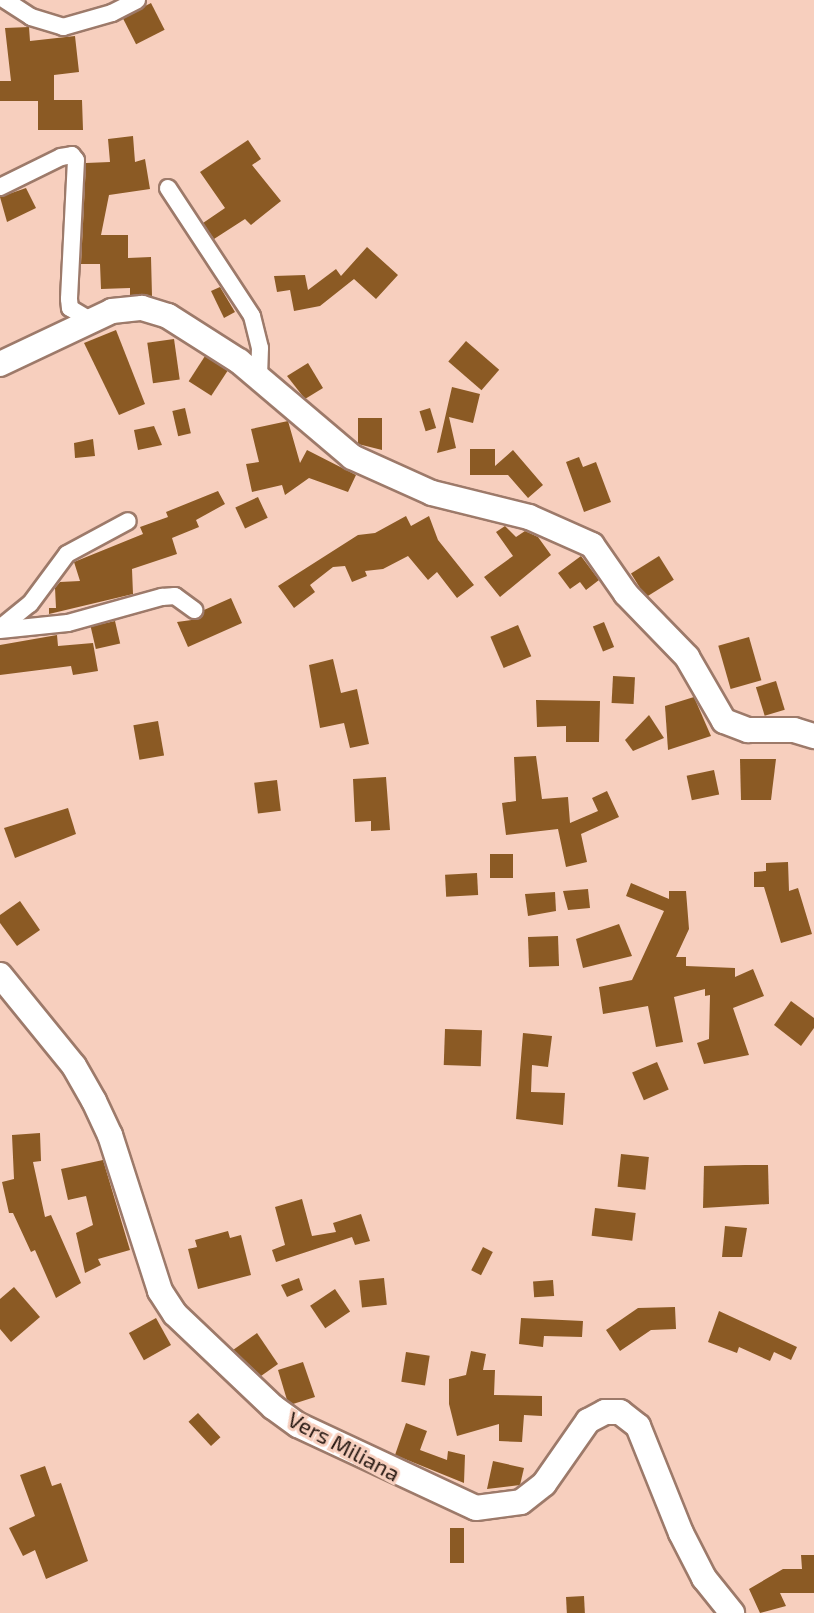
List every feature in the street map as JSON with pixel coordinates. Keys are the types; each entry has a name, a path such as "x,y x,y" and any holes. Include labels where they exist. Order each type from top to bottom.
{"main road":[{"path":"0,364 90,320 129,307 168,316 259,380 327,441 377,470 442,496 559,527 585,541 606,561 626,594 687,657 724,722 748,730 794,730 814,736"},
{"name":"Vers Miliana","path":"0,975 74,1066 94,1101 110,1135 160,1291 175,1314 273,1407 330,1440 476,1508 521,1502 544,1484 588,1421 605,1412 620,1412 638,1426 681,1533 704,1578 732,1613"}],"street":[{"path":"5,0 31,17 63,27 112,13 137,0"},
{"path":"0,187 61,157 72,155 76,160 69,299 70,308 90,320"},
{"path":"168,188 252,316 260,348 259,380"},
{"path":"0,629 30,604 58,561 128,521"},
{"path":"0,629 68,622 162,597 175,596 194,610"}],"building":[{"path":"151,3 165,30 136,44 122,18"},
{"path":"29,27 30,41 75,36 79,72 54,75 54,100 82,100 83,130 38,130 38,101 0,101 0,81 11,81 5,28"},
{"path":"133,136 135,162 145,159 150,189 109,195 101,235 128,235 128,258 151,257 152,296 130,295 130,288 101,289 100,264 81,264 86,163 110,162 108,139"},
{"path":"248,140 261,159 252,165 281,201 251,225 245,219 214,239 203,223 225,208 200,172"},
{"path":"26,188 36,208 7,222 0,197"},
{"path":"367,247 398,275 376,299 354,279 320,306 294,311 290,290 277,292 274,276 305,275 308,290 336,269 341,276"},
{"path":"220,287 235,312 224,318 211,291"},
{"path":"116,330 145,404 119,415 84,343"},
{"path":"174,339 180,380 153,383 147,343"},
{"path":"466,341 499,370 481,390 448,361"},
{"path":"205,356 228,371 211,396 189,381"},
{"path":"308,363 323,388 305,399 287,376"},
{"path":"452,387 480,394 473,423 449,417 456,448 437,453"},
{"path":"185,408 191,433 178,436 172,411"},
{"path":"430,408 436,428 426,431 419,411"},
{"path":"358,418 382,418 382,450 358,444"},
{"path":"288,421 300,463 307,450 356,475 348,492 309,478 285,495 282,485 252,492 246,464 259,462 251,429"},
{"path":"154,426 162,445 138,450 134,430"},
{"path":"93,439 95,456 75,458 74,443"},
{"path":"470,449 495,449 495,466 513,450 543,485 528,498 508,475 470,475"},
{"path":"579,457 583,467 596,462 611,502 584,512 566,462"},
{"path":"218,491 225,504 196,520 199,527 172,538 177,554 132,569 133,594 49,614 49,608 56,608 55,588 60,582 80,581 74,562 143,534 140,527 168,517 166,512"},
{"path":"258,497 268,518 245,528 235,508"},
{"path":"406,516 411,526 429,516 438,540 474,585 457,598 437,572 428,580 408,556 383,569 365,571 367,576 352,582 345,566 333,567 310,585 315,592 294,608 278,586 358,535 375,533"},
{"path":"505,526 516,537 525,531 538,537 551,555 500,597 484,577 513,556 496,532"},
{"path":"581,556 599,580 586,590 580,582 570,589 558,573"},
{"path":"659,556 674,580 646,597 631,573"},
{"path":"231,598 242,623 188,647 177,622 199,619 204,610"},
{"path":"115,621 120,643 96,649 91,627"},
{"path":"604,622 614,647 603,652 593,626"},
{"path":"518,625 531,656 504,668 490,637"},
{"path":"57,635 58,646 93,643 98,671 73,675 71,666 0,675 0,645"},
{"path":"749,637 761,680 731,689 718,646"},
{"path":"333,659 341,693 357,689 369,744 350,748 344,723 320,728 309,665"},
{"path":"613,676 635,677 634,704 612,703"},
{"path":"776,681 785,710 765,716 756,687"},
{"path":"694,697 711,736 668,750 665,706"},
{"path":"536,700 600,701 599,742 566,742 566,726 537,727"},
{"path":"649,715 664,738 633,751 625,740"},
{"path":"158,721 164,755 139,760 133,725"},
{"path":"536,756 542,799 568,797 570,823 598,811 592,798 607,791 619,817 581,834 587,862 566,867 558,829 506,835 502,803 516,801 514,757"},
{"path":"740,759 776,759 771,800 741,800"},
{"path":"714,770 719,794 692,800 687,776"},
{"path":"386,777 390,830 371,831 371,821 355,822 353,779"},
{"path":"277,780 281,811 258,814 254,783"},
{"path":"68,808 76,834 15,858 4,828"},
{"path":"490,854 513,854 513,878 490,878"},
{"path":"788,862 789,891 798,888 812,934 781,943 764,887 754,887 754,872 766,871 766,863"},
{"path":"477,873 478,895 446,897 445,875"},
{"path":"631,883 669,899 669,891 686,891 689,929 676,957 686,957 686,966 735,968 735,977 753,969 764,996 733,1008 749,1055 704,1064 697,1043 709,1039 710,995 705,996 705,989 674,997 683,1042 656,1047 648,1006 603,1014 599,987 632,980 664,911 626,896"},
{"path":"588,889 590,908 568,910 563,891"},
{"path":"555,892 556,911 528,916 525,894"},
{"path":"20,901 40,930 17,946 0,923 0,915"},
{"path":"619,924 632,956 583,968 576,939"},
{"path":"558,936 559,966 529,967 528,937"},
{"path":"791,1001 814,1018 814,1028 801,1046 774,1025"},
{"path":"445,1029 482,1030 481,1066 444,1065"},
{"path":"523,1033 552,1036 548,1067 532,1065 531,1092 565,1093 563,1125 516,1119"},
{"path":"657,1062 669,1090 644,1100 632,1073"},
{"path":"40,1133 41,1161 33,1162 45,1217 51,1215 81,1283 56,1298 35,1250 31,1252 13,1213 9,1213 2,1182 14,1179 12,1135"},
{"path":"621,1154 649,1157 645,1190 618,1187"},
{"path":"103,1160 130,1250 98,1259 101,1265 85,1273 76,1233 93,1225 86,1196 68,1200 61,1169"},
{"path":"768,1165 769,1204 703,1208 704,1166"},
{"path":"302,1199 312,1236 336,1232 333,1223 361,1214 370,1241 355,1245 352,1237 276,1262 272,1250 285,1245 275,1207"},
{"path":"595,1208 636,1213 632,1241 592,1236"},
{"path":"725,1226 747,1228 742,1257 722,1257"},
{"path":"228,1231 230,1238 241,1235 251,1275 198,1289 188,1249 197,1247 195,1240"},
{"path":"483,1247 493,1252 481,1275 471,1270"},
{"path":"299,1278 303,1290 287,1297 281,1285"},
{"path":"384,1278 387,1305 362,1307 359,1281"},
{"path":"553,1280 554,1296 534,1297 533,1281"},
{"path":"14,1287 40,1317 11,1342 0,1329 0,1299"},
{"path":"335,1289 350,1311 325,1328 310,1306"},
{"path":"675,1307 676,1329 651,1330 620,1351 606,1330 638,1308"},
{"path":"719,1311 797,1347 791,1360 774,1352 770,1361 739,1347 737,1353 708,1342"},
{"path":"156,1318 171,1345 144,1360 129,1333"},
{"path":"521,1318 583,1321 582,1337 544,1336 543,1347 519,1344"},
{"path":"257,1333 278,1364 261,1376 233,1350"},
{"path":"471,1351 486,1354 483,1370 495,1370 494,1395 542,1396 542,1416 524,1415 522,1442 499,1441 499,1424 457,1436 449,1404 449,1379 466,1375"},
{"path":"406,1352 430,1356 425,1385 401,1382"},
{"path":"303,1362 315,1397 293,1404 287,1400 278,1370"},
{"path":"198,1413 221,1437 211,1446 188,1422"},
{"path":"406,1423 427,1431 420,1450 447,1460 448,1451 465,1455 464,1483 395,1455"},
{"path":"493,1461 524,1468 520,1485 487,1489"},
{"path":"45,1466 52,1486 61,1483 88,1561 46,1579 35,1550 23,1556 9,1528 35,1516 20,1475"},
{"path":"450,1528 464,1528 464,1563 450,1563"},
{"path":"801,1555 814,1555 814,1593 780,1593 786,1606 760,1613 749,1589 783,1569 802,1569"},
{"path":"584,1596 585,1613 567,1613 566,1597"}]}
